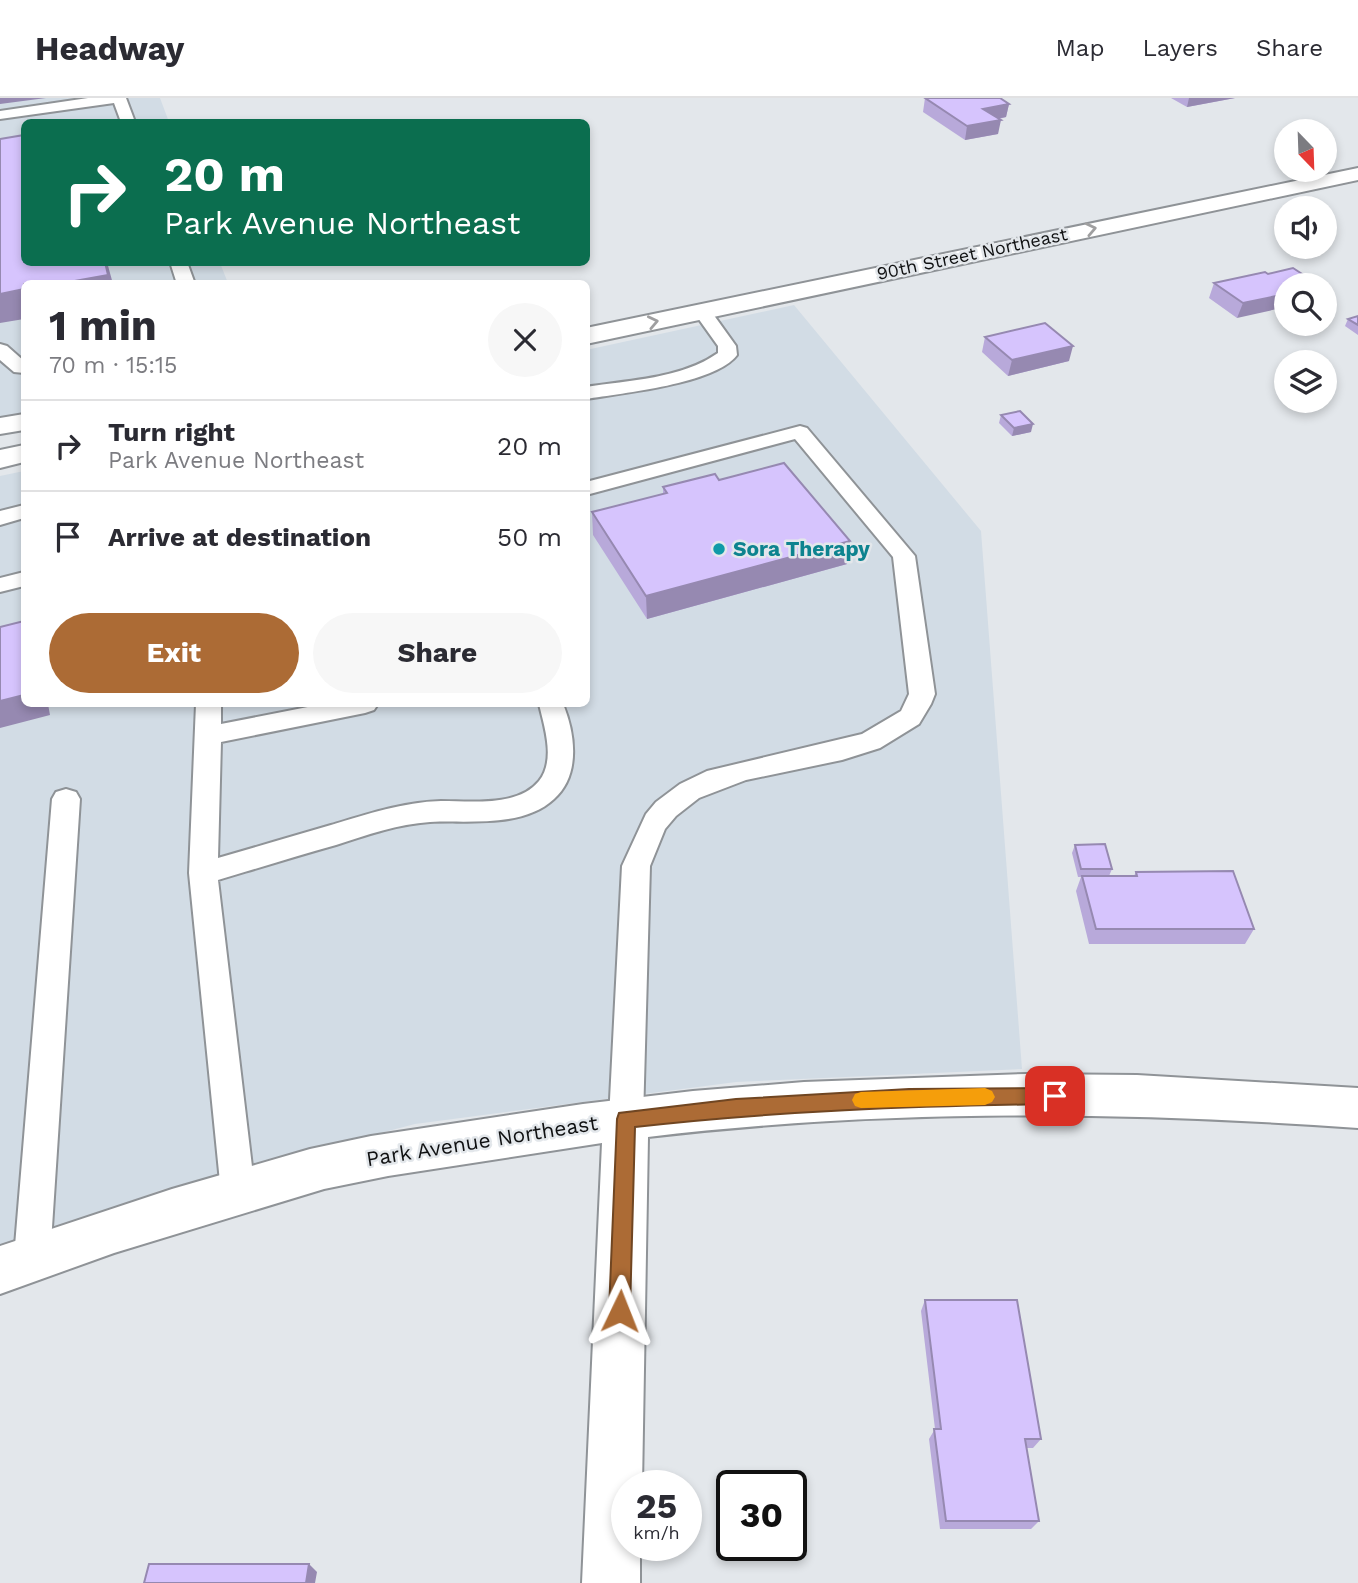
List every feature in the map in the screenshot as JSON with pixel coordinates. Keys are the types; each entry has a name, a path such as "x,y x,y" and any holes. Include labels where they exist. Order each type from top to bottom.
{"main road":[{"name":"90th Street Northeast","path":"590,335 1358,174"},
{"path":"0,426 21,422"},
{"path":"0,459 21,455"},
{"name":"Park Avenue Northeast","path":"16,1264 87,1236 337,1164 555,1127 736,1107 909,1097 1155,1096 1257,1099 1358,1108"},
{"path":"611,1583 626,1119"}],"lane":[{"path":"0,115 118,98 127,119"},
{"path":"590,392 695,373 721,362 728,355 727,346 702,311"},
{"path":"0,350 21,366"},
{"path":"0,372 21,367"},
{"path":"590,487 800,432 904,556 922,694 914,714 888,732 855,747 738,773 699,786 667,808 649,831 636,866 626,1119"},
{"path":"0,518 21,513"},
{"path":"0,584 21,580"},
{"path":"209,707 204,873 238,1192"},
{"path":"210,735 350,707"},
{"path":"204,873 381,821 426,812 513,807 536,798 548,789 556,772 561,747 552,707"},
{"path":"16,1264 66,799"}],"shaded area":[{"path":"0,98 160,98 168,119 21,119 21,266 221,266 227,280 21,280 21,416 0,419"},
{"path":"794,305 981,531 1022,1069 736,1082 415,1124 161,1190 0,1250 0,476 21,472 21,707 590,707 590,349"}],"building":[{"path":"925,98 1000,98 1009,104 983,109 1001,120 967,126"},
{"path":"21,136 21,266 106,266 108,275 80,280 21,280 21,290 0,294 0,139"},
{"path":"1293,268 1301,273 1274,273 1274,297 1243,303 1214,283 1265,272 1268,274"},
{"path":"1358,316 1358,325 1348,319"},
{"path":"1045,323 1073,346 1012,360 985,337"},
{"path":"1020,411 1033,424 1014,428 1001,415"},
{"name":"Sora Therapy","path":"784,463 850,541 646,596 592,512 667,493 663,487 715,474 719,480"},
{"path":"21,622 21,696 0,701 0,627"},
{"path":"1105,844 1112,869 1081,869 1075,845"},
{"path":"1233,871 1254,929 1096,929 1082,876 1137,876 1136,872"},
{"path":"925,1300 1017,1300 1041,1439 1025,1439 1039,1521 946,1521 934,1429 941,1429"},
{"path":"149,1564 309,1564 306,1583 144,1583"}],"slow traffic":[{"path":"861,1100 985,1097"}],"place":[{"name":"Sora Therapy","path":"719,549"}],"route":[{"path":"620,1311 626,1119 736,1107 909,1097 1055,1096"}]}
